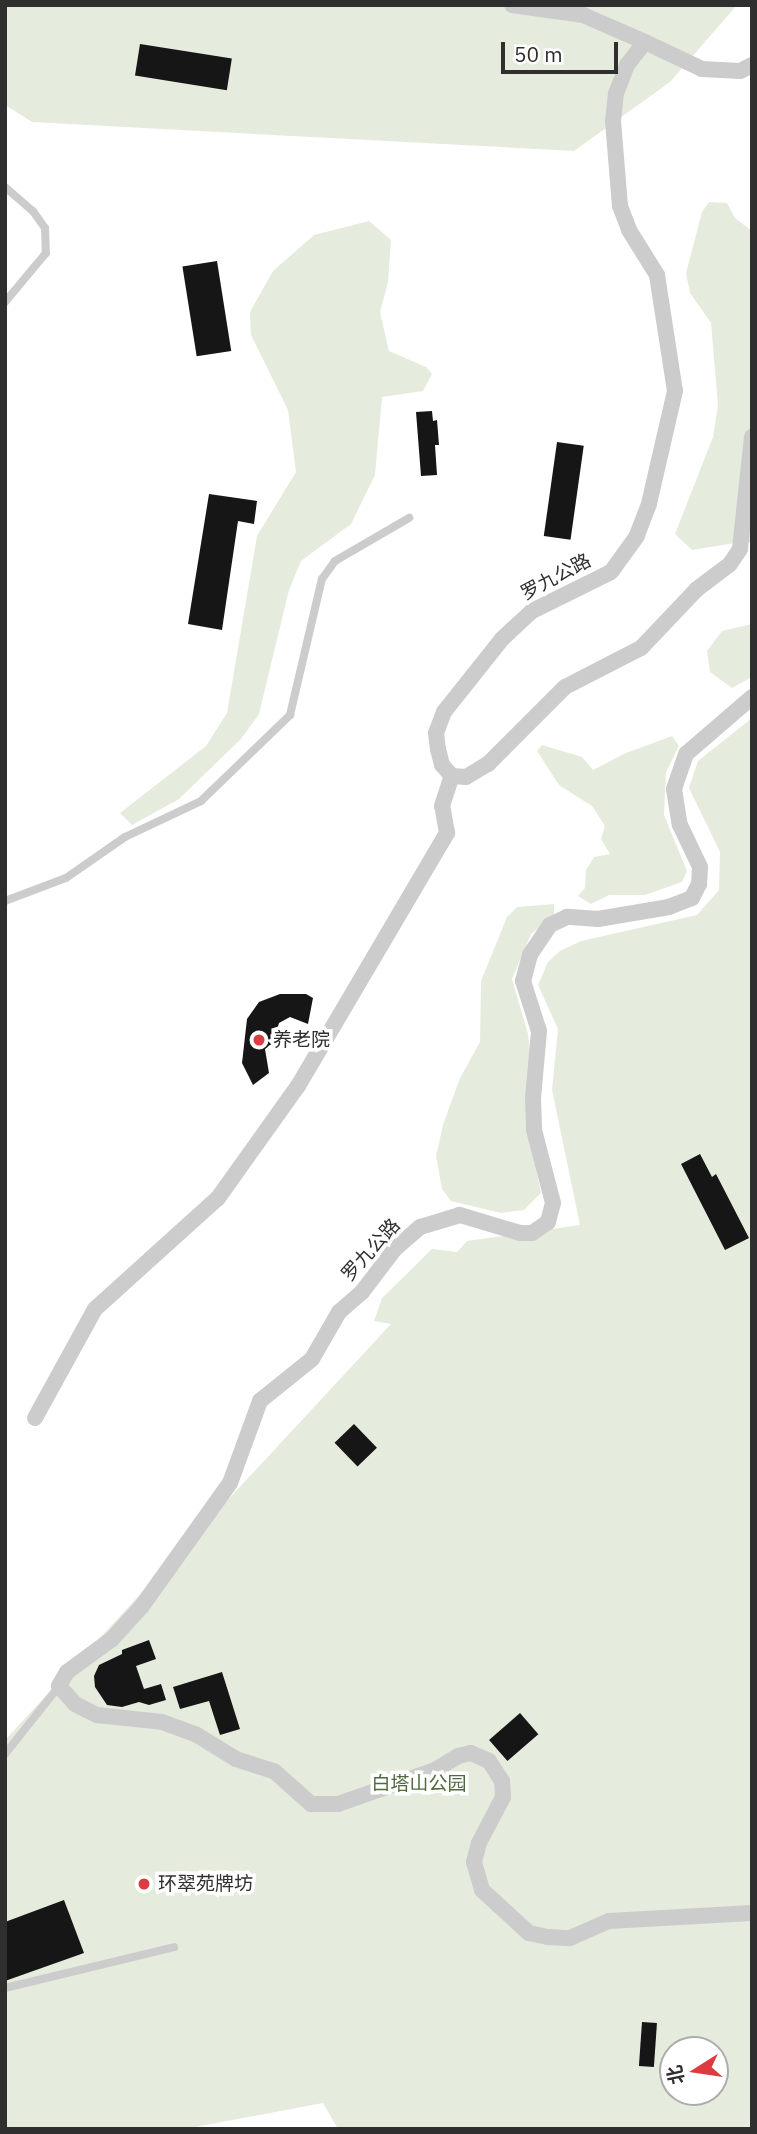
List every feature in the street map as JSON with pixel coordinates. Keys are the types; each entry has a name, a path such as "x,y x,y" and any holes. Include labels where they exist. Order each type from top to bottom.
{"street":[{"path":"512,5 583,15 702,69 740,71 752,65"},
{"name":"罗九公路","path":"452,776 442,765 438,750 436,733 444,712 502,639 532,611 611,572 637,536 649,504 675,391 657,275 629,230 620,206 612,121 616,93 626,65 645,42"},
{"path":"35,1418 95,1309 218,1198 298,1086 447,833 442,806 452,776 466,777 488,764 565,687 641,648 698,589 730,564 740,549 752,437"},
{"name":"罗九公路","path":"59,1686 67,1672 112,1639 142,1606 230,1483 260,1401 312,1359 339,1312 362,1292 394,1250 420,1227 460,1215 520,1233 532,1233 548,1222 553,1203 534,1130 533,1098 539,1031 523,981 530,955 550,925 567,917 598,919 670,907 692,898 699,884 700,867 680,825 674,789 686,754 752,697"},
{"path":"59,1686 75,1704 97,1714 162,1722 197,1734 236,1759 274,1771 311,1804 338,1804 435,1770 458,1756 471,1754 489,1761 502,1781 503,1797 479,1843 474,1862 482,1890 529,1933 570,1938 609,1921 752,1913"}],"lane":[{"path":"5,187 33,211 45,228 46,253 5,302"},
{"path":"5,901 66,878 125,837 201,801 290,715 322,579 335,561 409,518"},
{"name":"罗九公路","path":"5,1754 59,1686"},
{"path":"5,1988 174,1947"}],"green space":[{"path":"5,5 737,5 670,82 574,151 32,122 5,105"},
{"path":"709,202 727,203 735,218 752,231 752,543 741,542 692,550 675,534 713,437 718,406 711,323 690,293 686,273 702,212"},
{"path":"369,221 391,240 388,282 380,312 389,351 426,367 432,374 423,391 382,397 375,475 351,524 301,561 289,590 259,714 241,739 179,799 132,825 120,813 206,746 227,713 257,536 296,472 288,410 251,335 250,312 273,271 314,235"},
{"path":"752,624 752,677 732,688 710,672 707,651 722,631"},
{"name":"白塔山公园","path":"752,718 752,2129 338,2129 323,2103 185,2129 5,2129 5,1740 391,1324 374,1321 382,1298 432,1249 457,1252 467,1241 580,1225 552,1090 558,1029 538,985 548,962 560,951 581,941 697,915 719,890 720,852 689,788 698,761"},
{"path":"672,736 679,746 666,772 664,815 687,871 682,882 645,895 609,895 591,904 578,896 585,888 586,870 594,857 610,854 601,839 605,826 592,806 559,785 537,751 542,745 582,757 593,770 626,753"},
{"path":"554,904 554,915 531,934 512,979 528,1034 531,1061 526,1121 541,1193 524,1210 501,1213 451,1201 442,1189 436,1156 443,1125 460,1078 480,1042 481,981 507,917 517,907"}],"building":[{"path":"140,44 232,59 227,90 135,76"},
{"path":"217,261 231,351 197,356 182,266"},
{"path":"432,411 433,421 437,420 439,445 435,445 437,475 421,476 416,412"},
{"path":"557,442 584,446 571,540 544,536"},
{"path":"209,494 257,501 254,524 238,521 222,630 188,624"},
{"name":"养老院","path":"280,994 306,994 313,998 308,1024 290,1017 279,1023 273,1043 265,1049 269,1073 253,1085 242,1063 247,1019 259,1002"},
{"path":"700,1154 712,1177 716,1174 749,1238 725,1250 681,1164"},
{"path":"354,1424 377,1448 358,1466 335,1443"},
{"path":"149,1640 156,1659 136,1666 144,1689 161,1684 166,1700 149,1705 139,1702 122,1707 107,1705 95,1687 94,1676 99,1665 122,1654 122,1650"},
{"path":"222,1672 240,1729 220,1735 209,1701 180,1709 173,1687"},
{"path":"520,1713 538,1734 507,1761 489,1740"},
{"path":"64,1900 84,1953 5,1981 5,1922"},
{"path":"642,2022 657,2023 654,2067 639,2066"}],"place":[{"name":"养老院","path":"259,1040"},
{"name":"环翠苑牌坊","path":"144,1884"}]}
